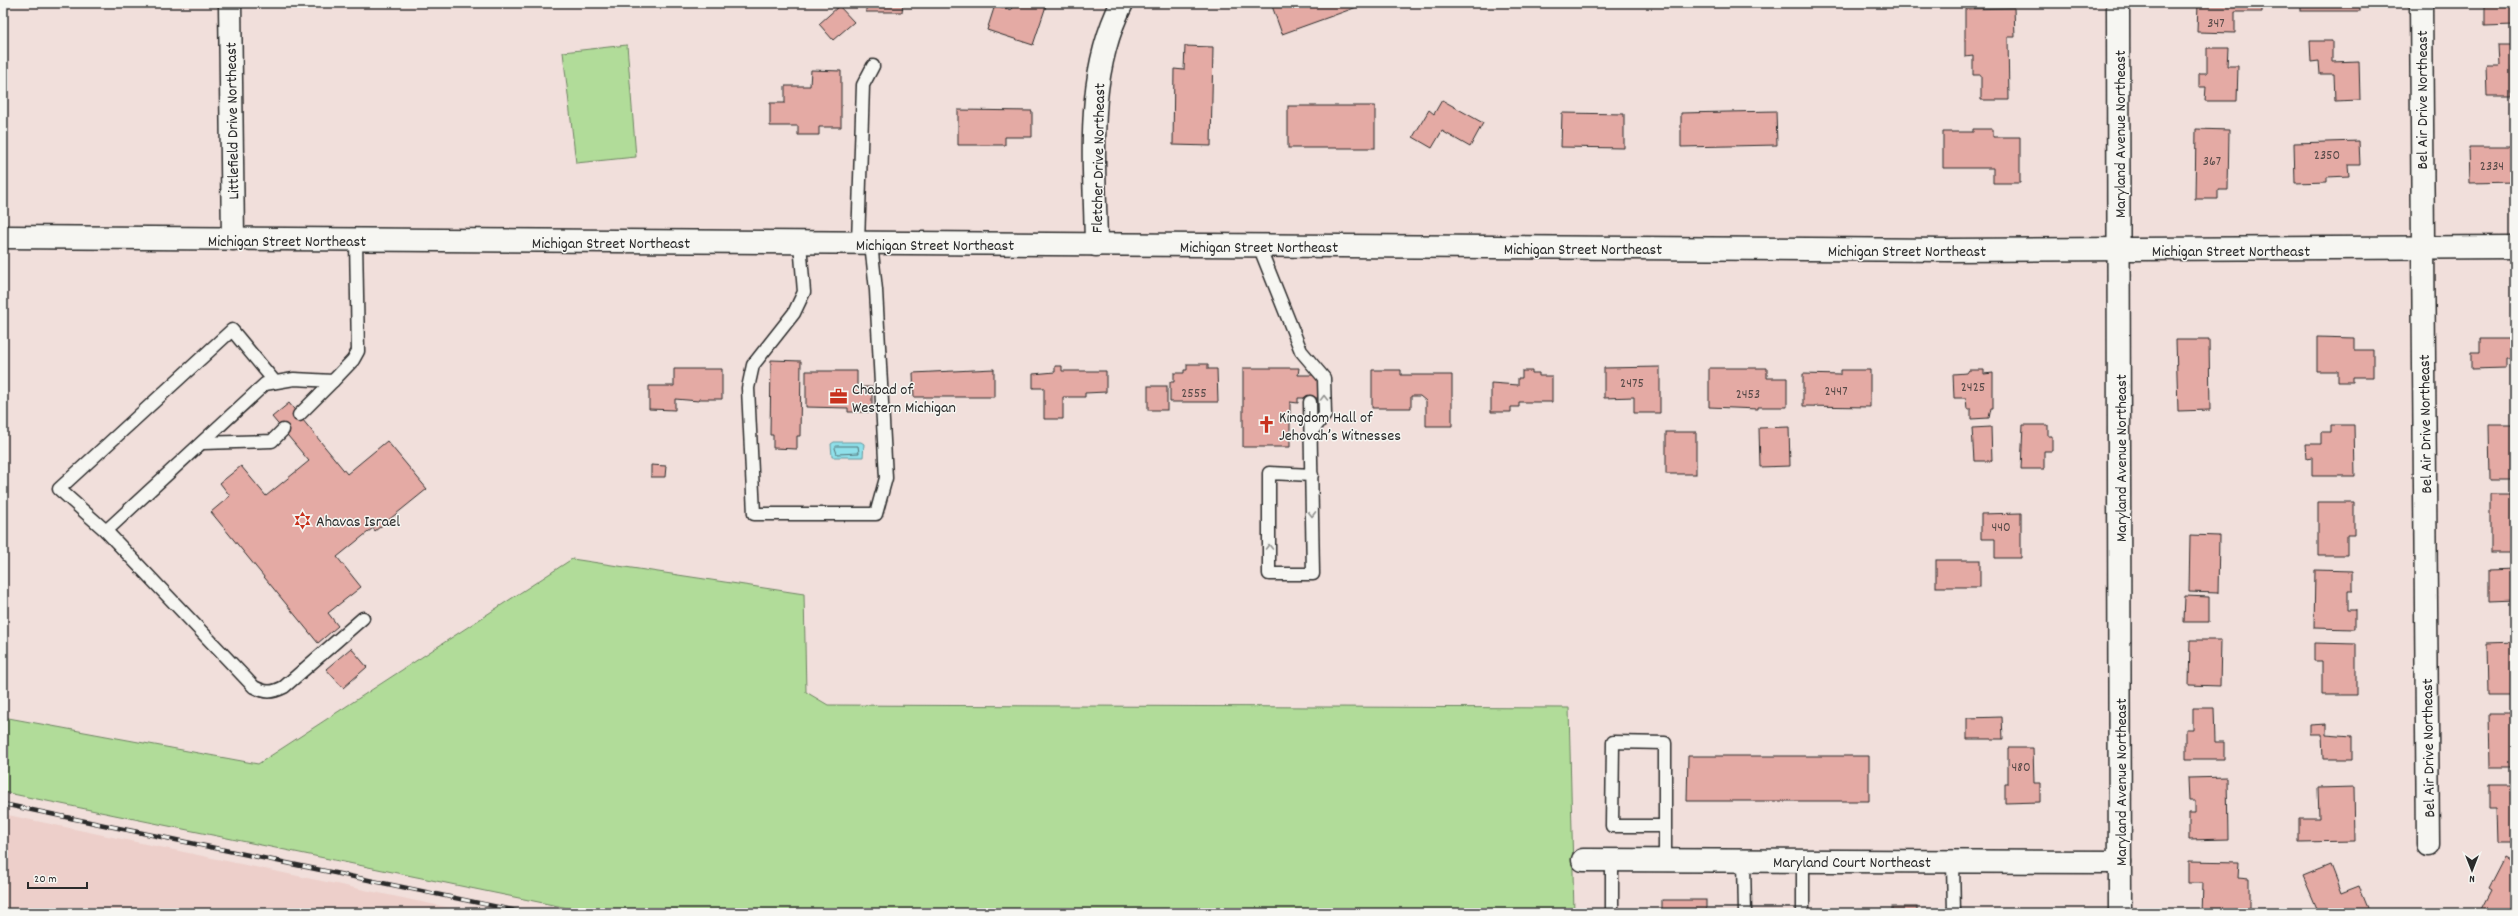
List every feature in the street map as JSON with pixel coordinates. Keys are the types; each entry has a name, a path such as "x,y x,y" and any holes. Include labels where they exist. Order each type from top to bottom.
{"street":[{"name":"Littlefield Drive Northeast","path":"230,3 233,239"},
{"name":"Fletcher Drive Northeast","path":"1096,245 1095,155 1097,82 1110,26 1122,3"},
{"name":"Maryland Avenue Northeast","path":"2118,3 2120,913"},
{"name":"Bel Air Drive Northeast","path":"2421,3 2428,845"},
{"name":"Michigan Street Northeast","path":"3,237 1096,245 2119,250 2515,247"},
{"name":"Maryland Court Northeast","path":"1583,860 2120,862"}],"lane":[{"path":"800,243 804,292 794,313 765,347 753,365 748,388 754,514 876,514 886,478 876,290 865,243 862,85 873,66"},
{"path":"299,415 353,360 358,350 356,240"},
{"path":"1259,246 1301,351 1324,378 1324,415 1311,432"},
{"path":"275,382 232,330 59,488 106,531 254,687 265,692 274,692 284,687 363,618"},
{"path":"106,531 265,384 294,379 333,381"},
{"path":"1310,402 1312,475 1313,574 1269,574 1269,473 1312,475"},
{"path":"202,443 272,441 283,430"},
{"path":"1664,826 1612,826 1613,742 1665,743 1665,860"},
{"path":"1612,860 1612,913"},
{"path":"1744,861 1745,913"},
{"path":"1803,861 1803,913"},
{"path":"1953,862 1954,913"}],"shaded area":[{"path":"3,814 474,913 3,913"}],"green space":[{"path":"627,45 636,157 576,163 563,52"},
{"path":"572,559 804,594 806,692 828,705 1569,708 1574,913 592,913 3,792 3,717 258,764"}],"water":[{"path":"834,442 861,442 864,444 863,457 832,457 831,444"}],"building":[{"path":"866,3 903,3 902,12 866,12"},
{"path":"1013,3 1047,3 1033,45 987,30 995,5 1011,10"},
{"path":"1271,3 1355,3 1357,7 1282,34"},
{"path":"2198,3 2262,3 2262,12 2235,12 2235,33 2197,32"},
{"path":"2300,3 2360,3 2360,11 2300,11"},
{"path":"2485,3 2514,3 2514,25 2485,26"},
{"path":"839,6 854,22 833,40 819,24"},
{"path":"2014,8 2015,37 2008,37 2009,100 1981,100 1981,75 1973,75 1973,56 1965,57 1965,9"},
{"path":"2310,41 2332,41 2332,62 2359,61 2360,100 2335,101 2334,74 2320,74 2319,61 2311,62"},
{"path":"2498,45 2515,45 2515,67 2512,67 2512,96 2487,96 2486,65 2499,65"},
{"path":"1185,46 1213,47 1211,146 1173,145 1174,69 1184,70"},
{"path":"2207,48 2228,48 2227,66 2238,66 2237,101 2205,101 2206,87 2199,87 2199,73 2207,73"},
{"path":"811,70 841,71 841,127 819,127 819,135 798,135 798,126 770,126 770,103 785,103 785,86 810,86"},
{"path":"1442,100 1483,123 1470,147 1442,131 1432,148 1413,137 1429,110 1434,114"},
{"path":"1288,106 1375,106 1375,148 1288,148"},
{"path":"958,110 1032,111 1032,137 1005,137 1005,145 958,145"},
{"path":"1776,111 1777,145 1681,147 1681,113"},
{"path":"1562,113 1624,114 1624,148 1561,147"},
{"path":"1973,129 1993,129 1993,137 2020,137 2020,183 1993,183 1993,168 1943,168 1943,132 1973,132"},
{"path":"2196,129 2229,130 2228,190 2218,190 2218,199 2195,199"},
{"path":"2359,141 2360,165 2348,165 2349,176 2327,177 2327,182 2295,183 2294,143"},
{"path":"2469,147 2515,147 2515,182 2470,183"},
{"path":"2317,337 2354,338 2354,350 2373,350 2373,377 2353,377 2353,382 2338,382 2338,371 2317,371"},
{"path":"2480,339 2515,339 2515,359 2506,359 2506,368 2471,369 2471,352 2480,352"},
{"path":"2176,340 2209,340 2210,410 2178,411"},
{"path":"771,360 801,361 800,436 797,436 797,449 773,448 773,435 770,435"},
{"path":"1187,364 1208,364 1208,369 1217,369 1218,402 1170,402 1170,382 1174,382 1174,373 1184,373 1184,370 1187,370"},
{"path":"1055,366 1062,366 1062,371 1106,371 1106,392 1085,393 1085,397 1063,397 1063,419 1044,419 1044,388 1033,388 1033,374 1055,372"},
{"path":"1660,367 1660,413 1634,413 1634,397 1604,398 1604,368"},
{"name":"Kingdom Hall of Jehovah’s Witnesses","path":"1243,368 1299,368 1298,375 1318,375 1318,398 1298,398 1298,403 1290,402 1290,447 1243,447"},
{"path":"1709,368 1767,368 1767,378 1787,378 1787,407 1758,407 1758,409 1709,407"},
{"path":"674,369 722,369 722,399 699,399 699,401 675,399 675,410 649,409 649,386 674,386"},
{"path":"994,369 994,397 914,397 913,373"},
{"path":"1372,370 1401,370 1401,375 1452,375 1452,426 1426,426 1426,401 1420,396 1411,396 1411,408 1372,408"},
{"path":"1840,370 1870,370 1870,407 1803,406 1803,374 1840,375"},
{"path":"1969,370 1984,370 1984,374 1993,373 1993,408 1991,408 1989,418 1971,419 1971,409 1967,409 1966,398 1954,398 1953,374 1967,373"},
{"name":"Chabad of Western Michigan","path":"806,371 857,371 857,387 872,387 872,412 848,412 848,408 806,407"},
{"path":"1522,371 1539,373 1539,376 1552,376 1552,402 1519,402 1519,407 1511,407 1511,412 1491,412 1491,383 1518,385 1518,378 1522,378"},
{"path":"1148,386 1167,386 1167,410 1148,410"},
{"name":"Ahavas Israel","path":"289,403 347,474 387,441 427,489 375,531 373,528 337,557 361,587 328,613 338,626 318,643 211,512 230,496 220,483 241,466 266,496 309,461 272,417"},
{"path":"2023,425 2048,425 2048,436 2052,436 2052,451 2044,451 2044,469 2021,469"},
{"path":"2331,425 2354,425 2355,476 2312,476 2312,457 2306,458 2305,444 2321,444 2321,432 2331,432"},
{"path":"2489,425 2515,425 2515,480 2490,480"},
{"path":"1789,427 1790,466 1760,467 1759,428"},
{"path":"1991,427 1992,461 1974,461 1972,428"},
{"path":"1666,432 1696,432 1696,474 1666,474"},
{"path":"651,465 666,466 665,477 651,477"},
{"path":"2490,494 2515,494 2515,553 2490,553"},
{"path":"2318,502 2354,502 2354,535 2347,535 2347,555 2318,555"},
{"path":"2021,513 2021,558 1995,558 1995,539 1981,539 1981,514"},
{"path":"2190,535 2219,536 2218,593 2189,592"},
{"path":"1936,560 1980,560 1980,587 1936,587"},
{"path":"2515,569 2515,600 2489,601 2489,570"},
{"path":"2315,570 2353,571 2353,591 2348,591 2348,610 2355,610 2355,629 2314,628"},
{"path":"2185,596 2209,597 2209,622 2184,622"},
{"path":"2190,640 2221,640 2220,686 2189,685"},
{"path":"2515,642 2515,696 2488,696 2487,643"},
{"path":"2314,643 2356,644 2356,695 2322,695 2322,661 2314,661"},
{"path":"351,648 367,667 343,688 326,669"},
{"path":"2193,708 2214,708 2215,742 2224,742 2224,759 2186,759 2186,729 2193,729"},
{"path":"2489,714 2515,714 2515,767 2490,767"},
{"path":"2002,717 2003,739 1967,739 1967,718"},
{"path":"2326,724 2326,734 2352,736 2352,759 2323,759 2322,734 2310,734 2310,725"},
{"path":"2008,748 2033,748 2034,783 2040,783 2040,802 2005,803 2005,784 2008,784"},
{"path":"1688,756 1869,756 1869,801 1687,801"},
{"path":"2227,777 2228,839 2189,840 2189,813 2195,813 2195,801 2189,801 2188,778"},
{"path":"2489,785 2515,785 2515,843 2497,843 2496,809 2489,809"},
{"path":"2354,787 2355,841 2299,842 2299,818 2319,818 2318,788"},
{"path":"2504,857 2515,863 2515,903 2510,913 2479,913 2491,890 2488,888"},
{"path":"2189,861 2239,862 2238,878 2249,879 2249,912 2202,913 2203,883 2189,883"},
{"path":"2330,865 2341,893 2359,886 2370,913 2319,913 2303,876"},
{"path":"1662,900 1706,900 1706,913 1662,913"},
{"path":"1892,907 1917,907 1917,913 1892,913"}],"railway":[{"path":"3,804 527,913"}],"place":[{"name":"Chabad of Western Michigan","path":"839,397"},
{"name":"Kingdom Hall of Jehovah’s Witnesses","path":"1266,425"},
{"name":"Ahavas Israel","path":"303,520"}]}
